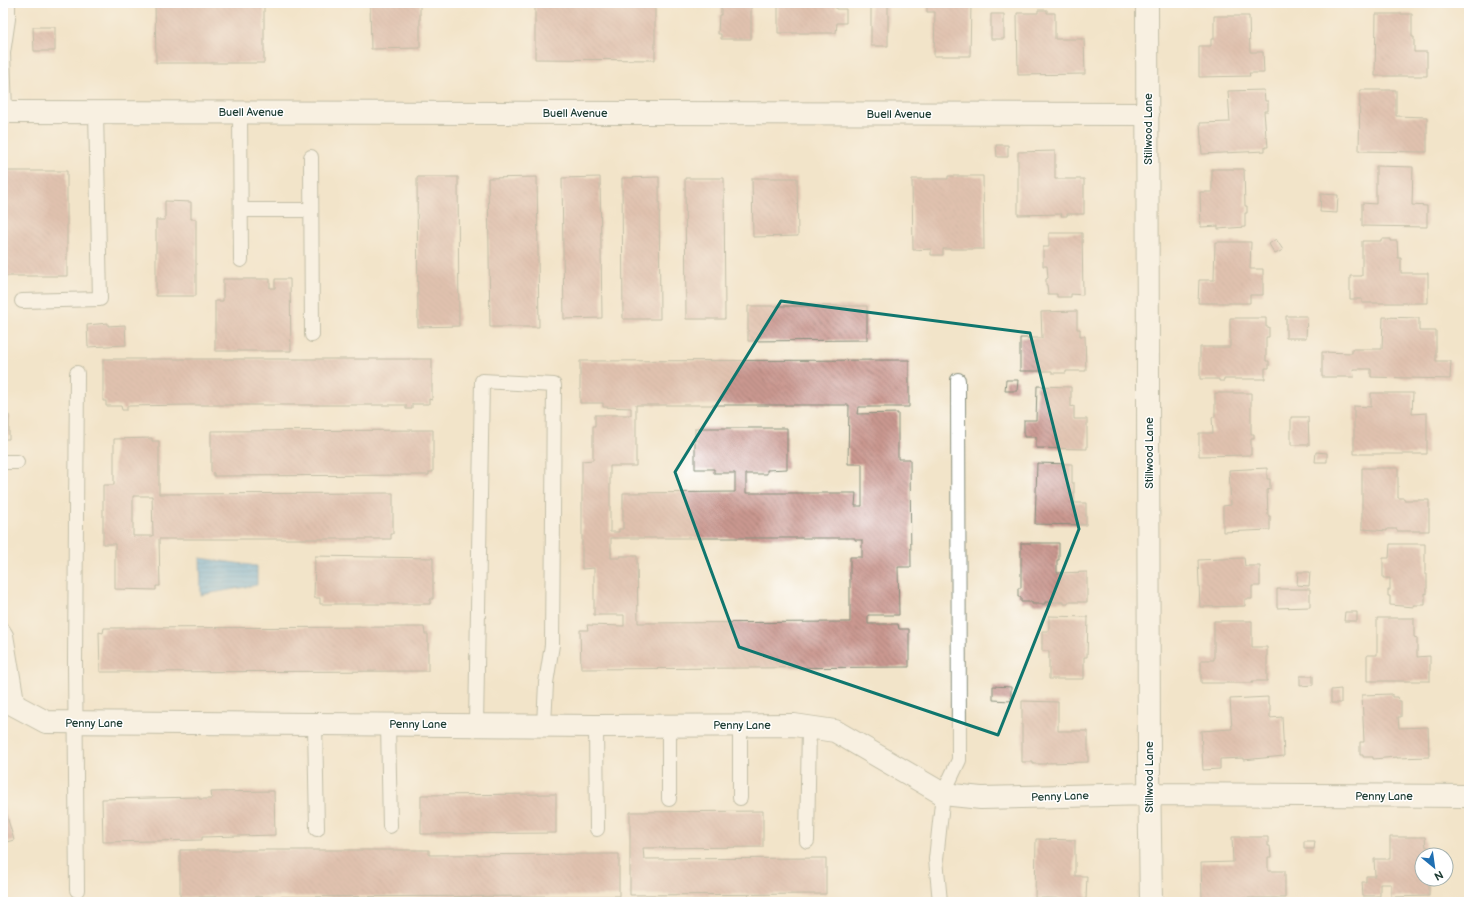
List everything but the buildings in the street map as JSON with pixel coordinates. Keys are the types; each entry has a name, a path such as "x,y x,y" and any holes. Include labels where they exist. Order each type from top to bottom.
{"street":[{"name":"Stillwood Lane","path":"1147,3 1149,794 1151,902"},
{"name":"Buell Avenue","path":"4,112 1148,114"},
{"name":"Penny Lane","path":"10,703 46,722 596,726 794,725 835,731 943,794 981,798 1149,794 1469,796"}],"lane":[{"path":"4,112 3,53 8,19 8,3"},
{"path":"22,301 100,299 96,112"},
{"path":"240,112 241,260"},
{"path":"311,157 312,335"},
{"path":"241,210 311,210"},
{"path":"77,373 76,722 78,890"},
{"path":"940,902 936,859 943,794 959,760 958,380"},
{"path":"476,725 482,382 554,385 552,645 546,683 544,725"},
{"path":"3,630 6,635 10,703"},
{"path":"315,724 317,828"},
{"path":"388,724 390,826"},
{"path":"669,725 669,799"},
{"path":"740,725 740,798"},
{"path":"596,726 597,829"},
{"path":"807,841 808,727"}],"highlighted area":[{"path":"781,301 1030,333 1079,529 998,735 739,647 675,472"}],"water":[{"path":"200,558 257,566 257,585 201,595"}]}
